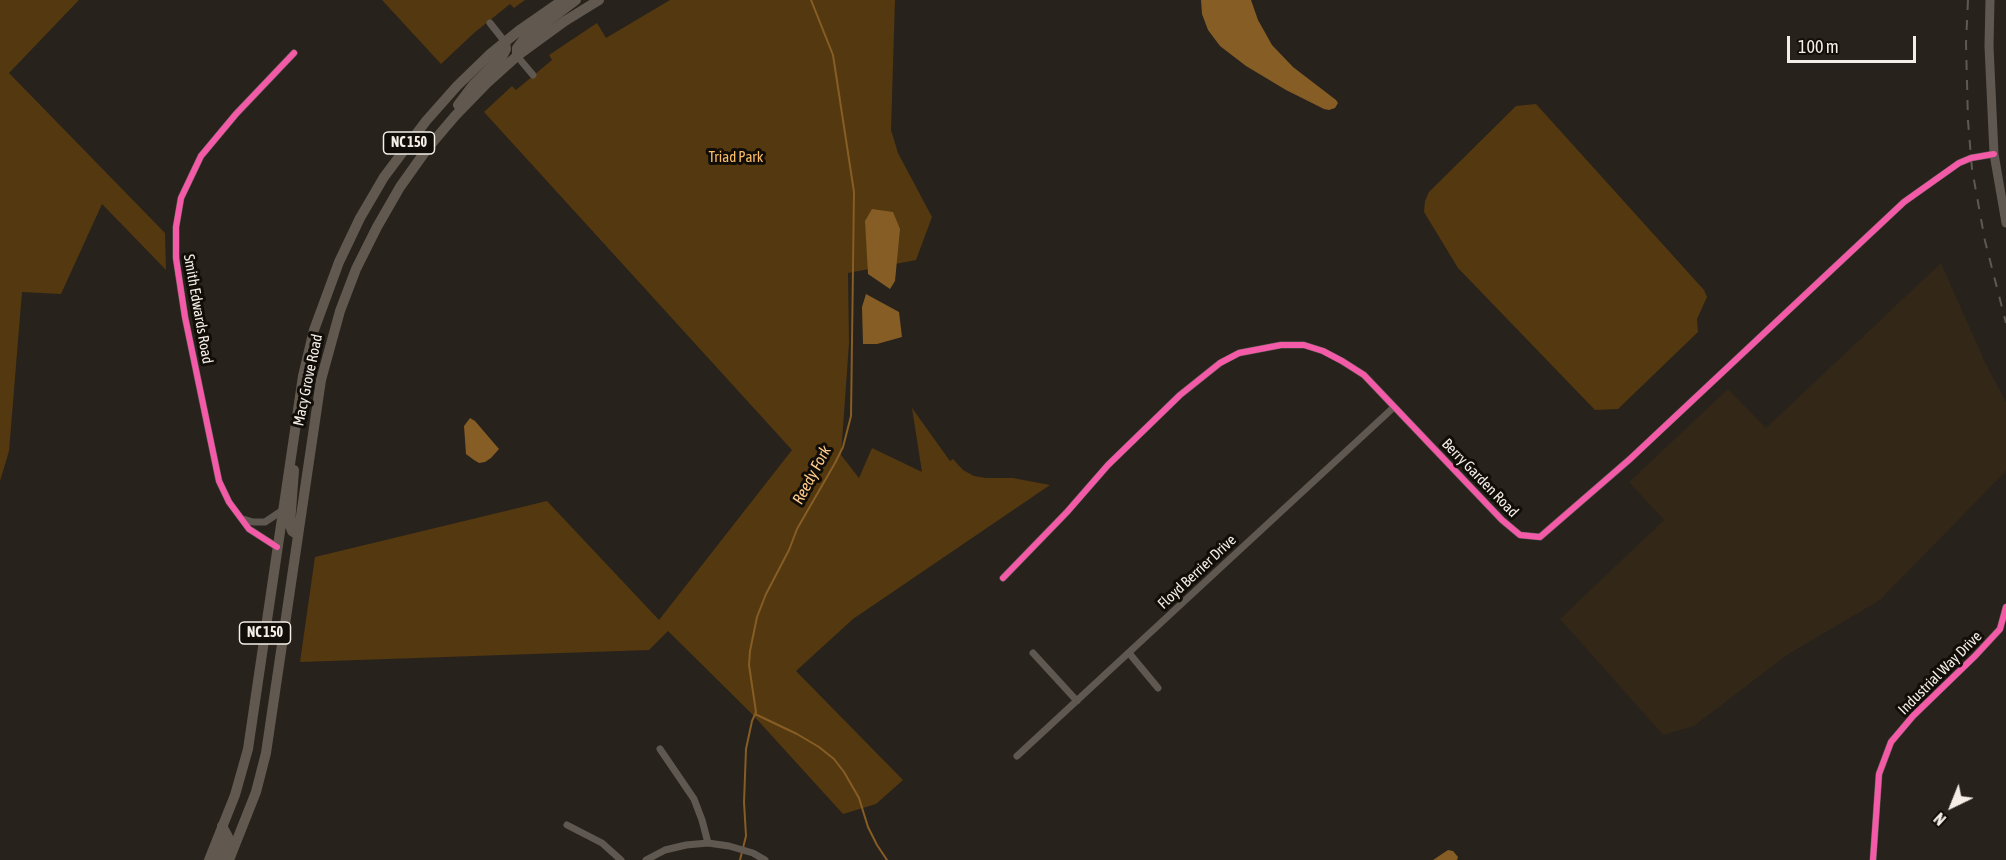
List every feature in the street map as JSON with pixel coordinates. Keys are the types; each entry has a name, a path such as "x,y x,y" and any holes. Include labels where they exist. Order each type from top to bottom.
{"main road":[{"name":"Macy Grove Road","path":"209,860 238,786 248,749 298,401 311,341 326,294 350,239 372,197 398,157 434,112 474,70 505,42 563,0"},
{"path":"517,56 517,48 524,39 576,0"},
{"name":"Macy Grove Road","path":"229,860 256,792 266,753 321,380 340,311 356,269 400,187 427,149 470,100 517,56 565,21 599,0"},
{"path":"427,149 466,93 503,55 506,49 505,42"},
{"path":"298,401 290,521 292,531 298,535"},
{"path":"219,860 228,837 226,829 222,826"}],"street":[{"path":"1990,0 1989,46 1994,154 2006,219"},
{"path":"490,23 505,42"},
{"name":"Smith Edwards Road","path":"277,547 249,529 223,492 216,470 180,285 176,258 176,227 181,198 205,149 294,53"},
{"path":"517,56 533,75"},
{"name":"Berry Garden Road","path":"1003,578 1067,512 1108,465 1180,395 1220,363 1239,354 1281,345 1304,345 1323,351 1364,375 1502,519 1520,535 1540,537 1630,459 1904,202 1959,163 1971,158 1994,154"},
{"name":"Floyd Berrier Drive","path":"1017,756 1394,407"},
{"path":"243,519 265,522 283,510"},
{"name":"Industrial Way Drive","path":"1873,860 1879,774 1892,742 1913,716 2003,631 2006,607"},
{"path":"1033,653 1077,701"},
{"path":"1129,653 1158,688"},
{"path":"660,749 694,799 708,843"},
{"path":"567,825 602,843 621,860"},
{"path":"646,860 665,850 708,843 753,853 765,860"}],"shaded area":[{"path":"1201,0 1251,0 1258,20 1272,45 1293,67 1336,100 1338,103 1335,108 1324,109 1286,90 1246,66 1220,46 1208,30 1202,14"},
{"path":"872,209 893,212 900,229 895,281 890,289 868,274 865,221"},
{"path":"1941,263 1985,362 2006,402 2006,471 1880,600 1787,655 1694,726 1663,735 1560,619 1664,520 1629,482 1728,389 1766,428"},
{"path":"866,294 899,312 902,337 877,344 863,344 862,307"},
{"path":"470,418 499,449 485,462 479,463 466,454 464,426"},
{"path":"1448,850 1453,851 1458,857 1457,860 1433,860"}],"green space":[{"path":"0,0 79,0 9,73 165,233 166,270 102,204 61,294 22,292 9,451 0,481"},
{"path":"382,0 525,0 514,8 510,4 441,64"},
{"name":"Triad Park","path":"670,0 895,0 891,130 898,153 932,217 916,260 848,273 849,343 841,455 859,478 872,448 922,472 912,408 950,461 953,459 963,470 974,476 1013,478 1050,485 853,619 796,671 903,780 876,804 843,814 752,714 668,631 649,650 300,662 315,557 547,501 659,620 792,450 484,112 512,86 516,90 552,60 549,55 597,23 606,38"},
{"path":"1536,104 1704,290 1707,297 1697,319 1698,332 1618,409 1595,410 1458,268 1424,212 1429,192 1516,106"}],"waterway":[{"name":"Reedy Fork","path":"740,860 746,836 744,802 746,749 756,712 749,665 757,617 797,529 843,447 851,416 854,192 833,55 811,0"},
{"name":"Reedy Fork","path":"755,714 797,734 834,759 859,798 868,827 887,860"}],"railway":[{"path":"1968,0 1966,43 1972,169 1985,241 2006,323"}],"cycle path":[{"path":"277,547 249,529 229,502 219,481 185,317 176,258 176,227 181,198 201,156 236,114 294,53"},
{"path":"1003,578 1067,512 1108,465 1180,395 1220,363 1239,353 1281,345 1304,345 1323,351 1364,375 1502,520 1520,535 1540,537 1630,459 1904,202 1959,163 1971,158 1994,154"},
{"path":"1873,860 1879,774 1891,742 1913,716 2000,629 2006,607"}]}
